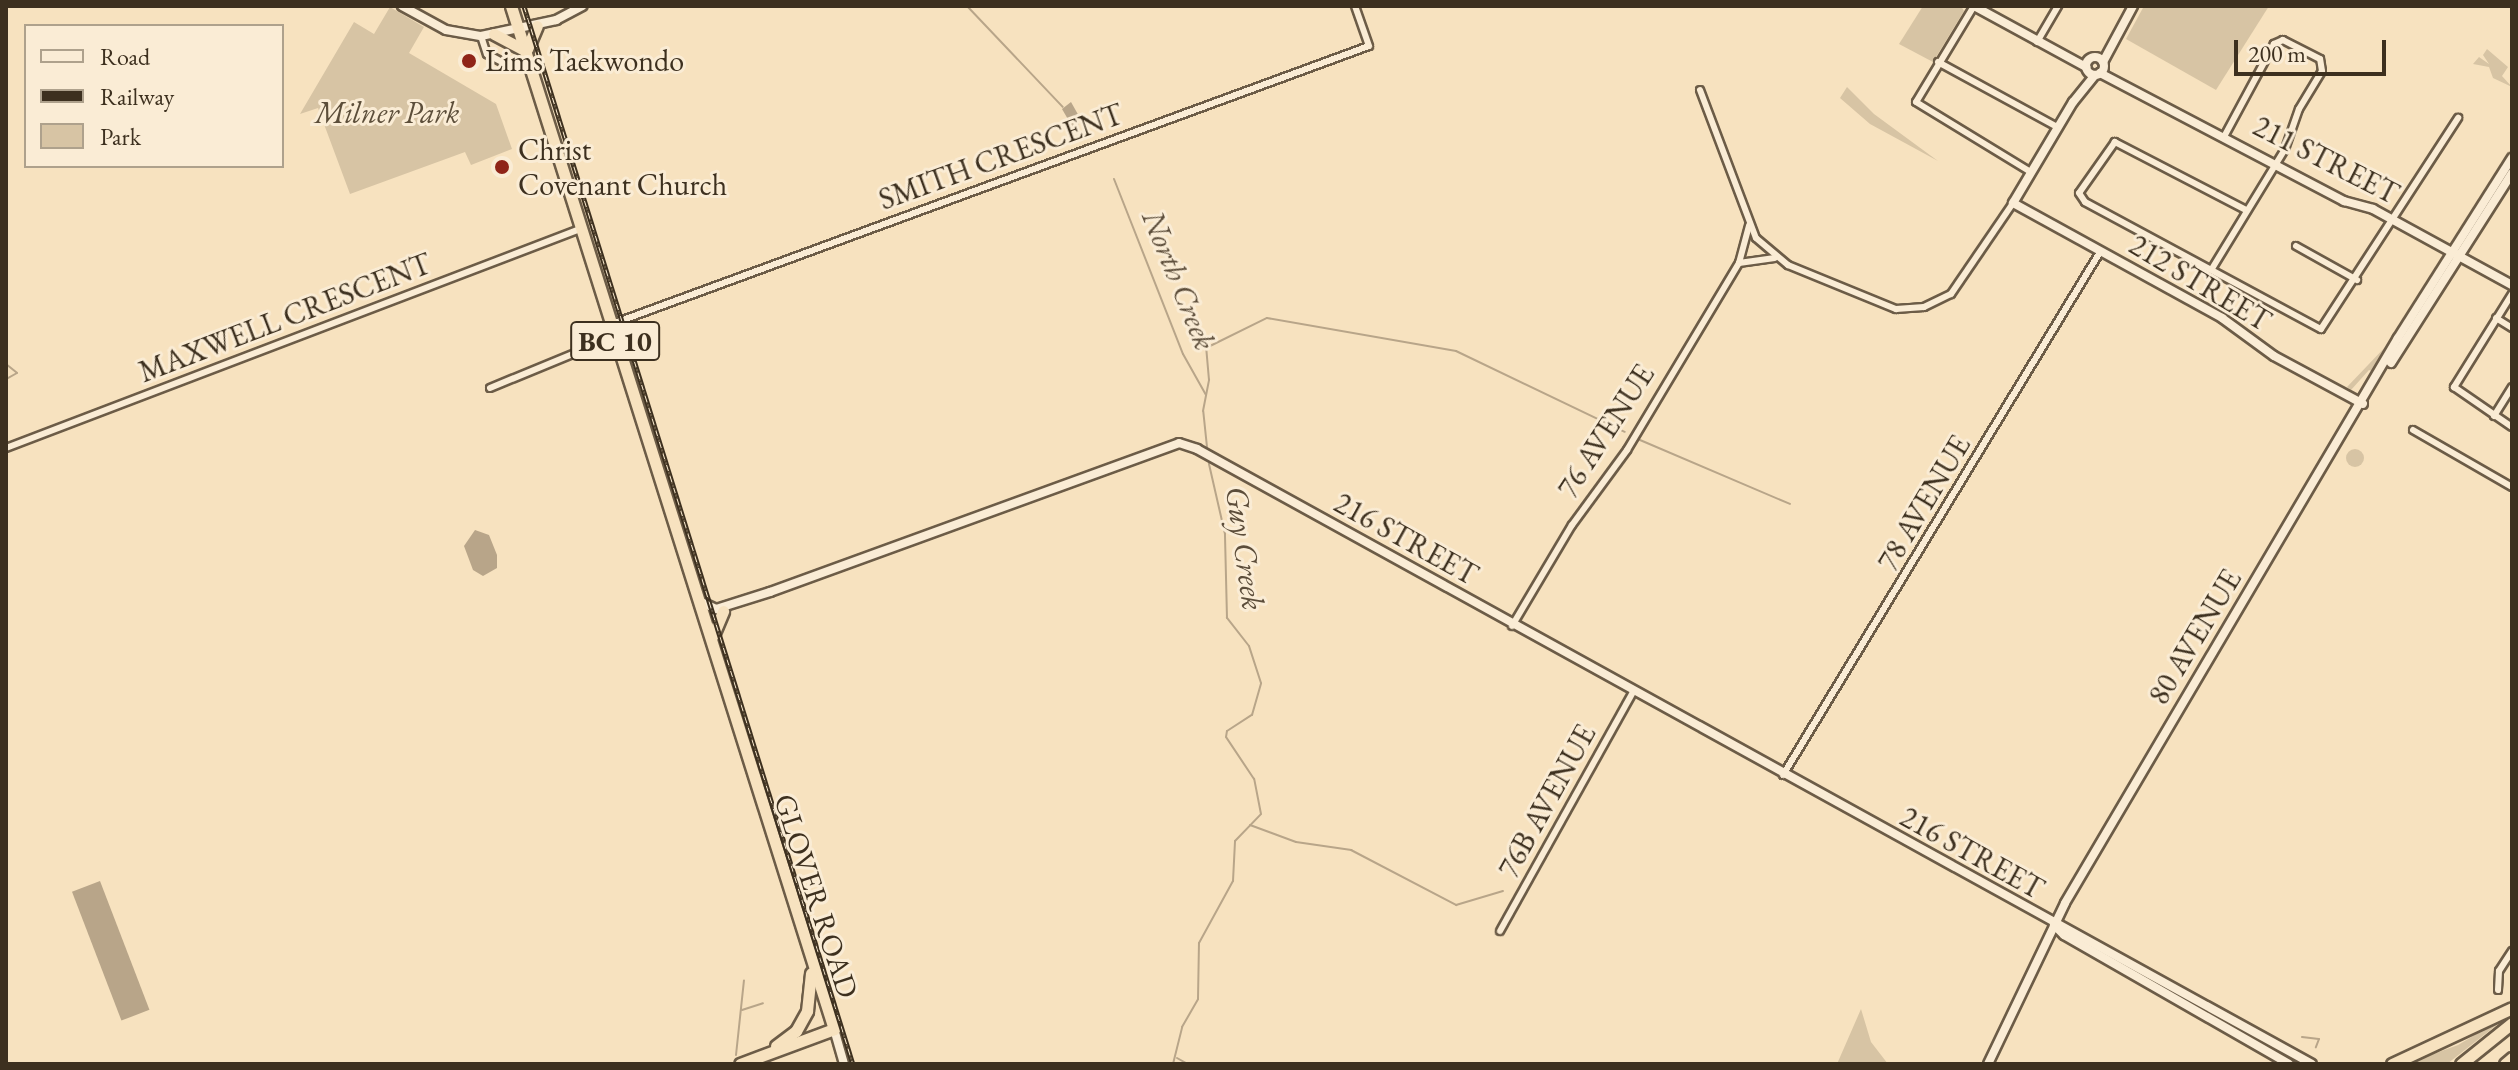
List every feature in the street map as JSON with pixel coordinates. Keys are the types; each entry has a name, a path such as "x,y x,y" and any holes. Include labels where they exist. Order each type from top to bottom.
{"highway":[{"name":"GLOVER ROAD","path":"511,6 810,961 834,1029"},
{"path":"494,34 509,38 526,53 537,26"},
{"name":"GLOVER ROAD","path":"700,606 742,744"},
{"path":"717,655 712,630 723,611"},
{"path":"755,1059 802,1022 811,996 810,961"},
{"path":"2392,1064 2512,1008"},
{"path":"2461,1064 2512,1023"},
{"path":"740,1064 834,1029"},
{"path":"2505,1064 2512,1058"}],"main road":[{"path":"402,6 446,30 481,36 537,26 582,6"},
{"name":"211 STREET","path":"1974,6 2037,42 2095,66 2344,201 2396,221 2512,285"},
{"path":"2013,203 2029,171 2133,6"},
{"name":"80 AVENUE","path":"1988,1064 2054,925 2512,158"},
{"name":"80 AVENUE","path":"2456,255 2512,173"},
{"name":"212 STREET","path":"2013,203 2363,404"},
{"name":"216 STREET","path":"700,606 716,609 770,592 1179,443 2312,1064"},
{"path":"700,606 723,611 770,592"},
{"name":"216 STREET","path":"2054,925 2064,935 2289,1064"},
{"name":"GLOVER ROAD","path":"834,1029 844,1064"}],"street":[{"name":"SMITH CRESCENT","path":"610,324 1369,46 1355,6"},
{"path":"1974,6 1916,99 1944,124 2029,171"},
{"path":"2037,42 2058,6"},
{"path":"481,36 487,54 513,68"},
{"path":"2213,267 2276,164 2323,65 2278,41 2225,135"},
{"path":"1938,62 2057,127"},
{"path":"1700,90 1749,225 1775,258 1896,309 1924,307 1951,294 2013,203"},
{"path":"2246,210 2110,143 2079,195 2321,329 2396,221 2458,118"},
{"name":"76 AVENUE","path":"1512,626 1572,525 1627,450 1739,263 1749,225"},
{"name":"MAXWELL CRESCENT","path":"6,448 580,229"},
{"path":"2296,246 2357,280"},
{"name":"78 AVENUE","path":"1783,775 2100,252"},
{"path":"1739,263 1775,258"},
{"path":"2512,294 2455,391 2512,427"},
{"path":"2496,318 2512,328"},
{"path":"490,388 614,337"},
{"path":"2494,416 2512,387"},
{"path":"2413,430 2512,487"},
{"name":"76B AVENUE","path":"1500,931 1633,692"},
{"path":"2498,990 2499,971 2512,951"}],"green space":[{"path":"1923,6 1961,6 1964,11 1933,62 1899,44"},
{"path":"2144,6 2269,6 2216,90 2126,39"},
{"name":"Milner Park","path":"390,7 424,27 409,53 496,104 512,149 471,165 465,152 350,194 318,108 300,114 354,22 374,34"},
{"path":"2487,49 2508,67 2502,76 2512,87 2493,78 2489,67 2473,64 2479,57 2489,64 2483,55"},
{"path":"1847,87 1874,114 1938,161 1870,124 1840,98"},
{"path":"2445,256 2374,372 2369,370 2351,390 2347,387 2389,343"},
{"path":"2355,449 2364,458 2355,467 2346,458"},
{"path":"1861,1009 1871,1042 1888,1064 1837,1064"},
{"path":"2512,1013 2447,1064 2406,1064 2458,1045"}],"shaded area":[{"path":"1071,102 1080,118 1076,133 1062,109"},
{"path":"475,530 489,535 497,555 497,568 483,576 473,570 464,546"},
{"path":"100,881 149,1010 121,1021 72,892"}],"waterway":[{"name":"North Creek","path":"967,6 1063,107"},
{"name":"North Creek","path":"1114,179 1183,354 1206,395"},
{"name":"Guy Creek","path":"1207,447 1203,411 1209,380 1206,348 1267,318 1456,351 1625,432"},
{"path":"6,332 6,358"},
{"path":"6,364 17,373 6,379"},
{"name":"Guy Creek","path":"1640,440 1790,504"},
{"name":"Guy Creek","path":"1173,1064 1182,1027 1198,999 1199,943 1233,881 1235,841 1261,814 1254,779 1226,737 1227,731 1252,715 1261,683 1249,646 1227,618 1225,534 1209,464"},
{"path":"1250,825 1296,842 1351,850 1456,905 1503,891"},
{"path":"736,1055 744,980"},
{"path":"742,1010 763,1003"},
{"path":"2302,1037 2319,1039 2316,1047"},
{"path":"1177,1058 1188,1064"}],"railway":[{"path":"524,6 853,1064"}],"place":[{"name":"Lims Taekwondo","path":"469,61"},
{"name":"Christ Covenant Church","path":"502,167"}]}
